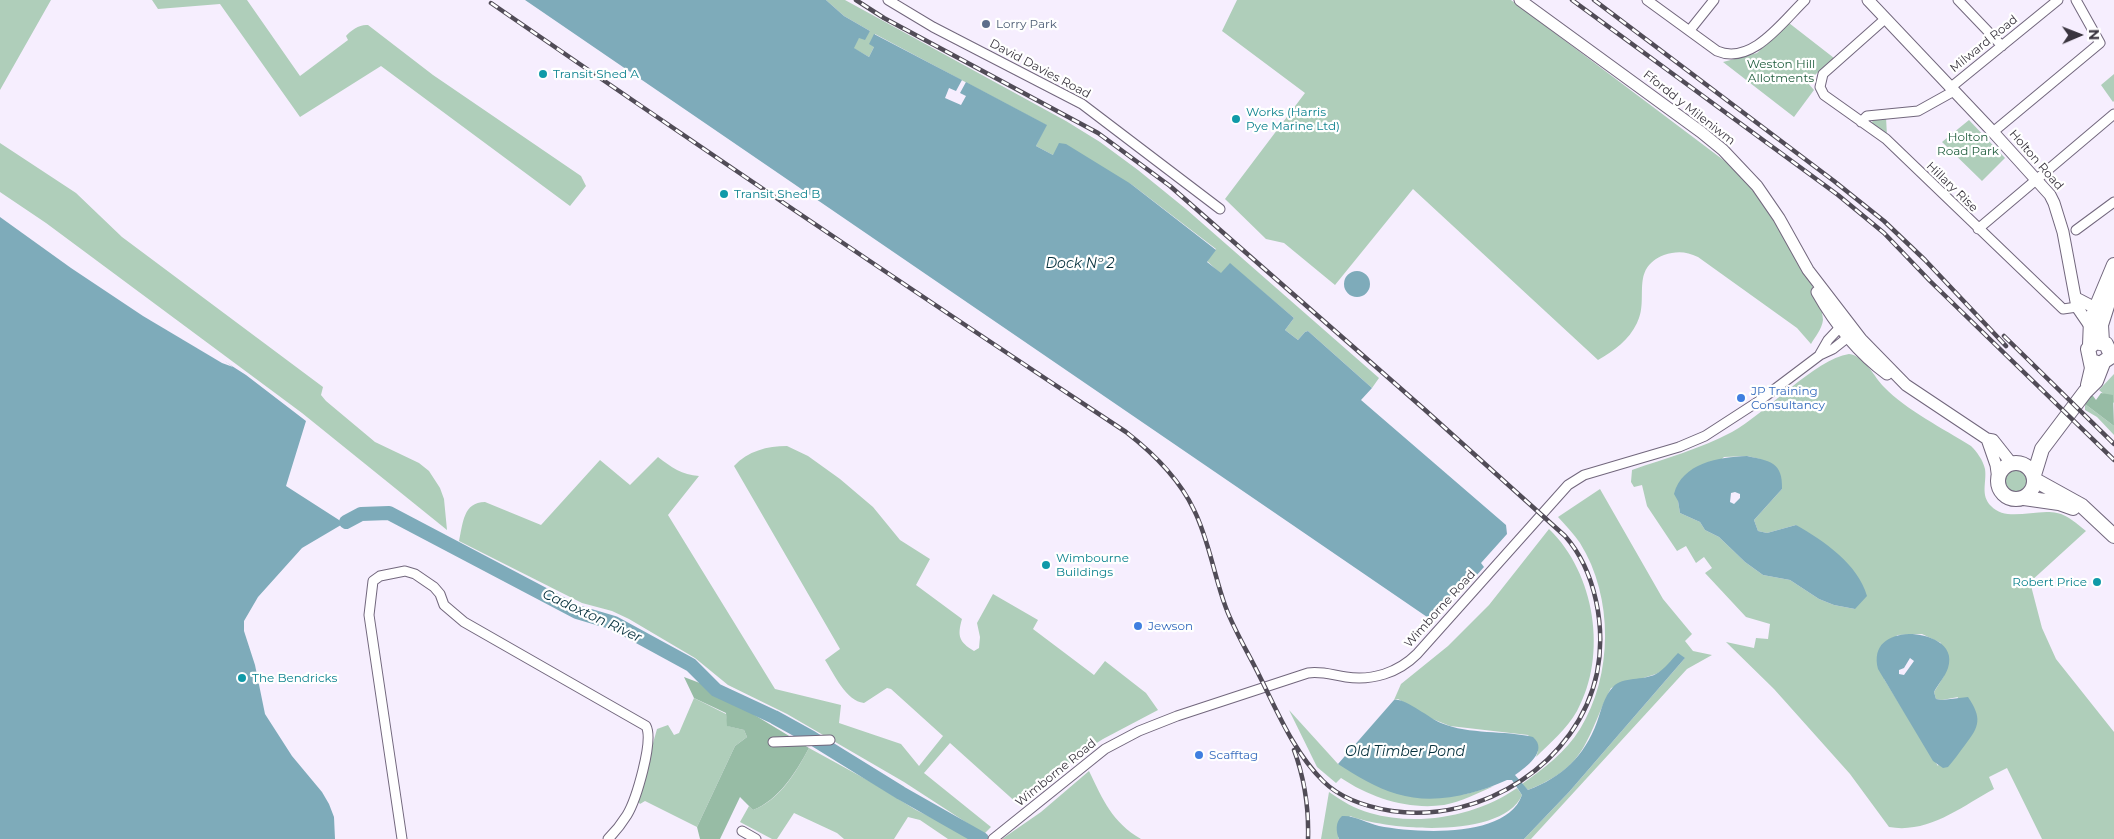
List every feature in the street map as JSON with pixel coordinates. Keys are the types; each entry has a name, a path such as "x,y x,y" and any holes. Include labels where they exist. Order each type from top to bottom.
{"main road":[{"path":"2103,344 2099,312 2114,265"},
{"path":"2024,498 2033,490 2034,477 2042,449 2085,392 2096,381 2104,361 2110,353 2090,326 2114,283"},
{"path":"2103,344 2087,354 2104,361"},
{"path":"2042,449 2002,469 1998,486 2005,496 2016,500 2024,498 2059,503 2087,513"},
{"path":"2015,463 2027,466 2034,477 2082,506 2087,513 2114,536"}],"street":[{"name":"David Davies Road","path":"888,0 933,27 1082,104 1220,209"},
{"name":"Ffordd y Mileniwm","path":"1520,0 1723,150 1747,174 1769,202 1808,270 1814,275 1843,325 1851,335 1906,385 1987,439 1992,440 2015,463"},
{"path":"1647,0 1725,54 1742,52 1756,47 1805,0"},
{"path":"1690,30 1714,0"},
{"name":"Holton Road","path":"1868,0 2050,195 2058,212 2076,302 2090,326"},
{"path":"1958,0 2002,46"},
{"name":"Milward Road","path":"1861,122 1868,116 1918,111 1952,89 2058,0"},
{"path":"1993,132 2100,43 2076,0"},
{"name":"Hillary Rise","path":"1885,18 1823,74 1820,87 1824,95 1886,139 2063,309 2076,302"},
{"path":"1978,229 2114,114"},
{"path":"2076,230 2114,202"},
{"path":"2076,302 2099,312"},
{"name":"Wimborne Road","path":"1820,355 1828,340 1843,325"},
{"name":"Wimborne Road","path":"994,838 1104,749 1140,731 1177,716 1308,673 1324,672 1350,678 1372,677 1387,673 1406,664 1568,485 1584,476 1697,440 1726,424 1820,355 1833,349 1851,335"},
{"path":"1987,439 1996,465 1998,480"},
{"path":"402,839 369,615 373,581 380,576 405,571 415,574 434,587 440,594 444,605 464,622 646,726 648,738 641,778 627,815 608,839"},
{"path":"774,742 830,740"},
{"path":"742,831 756,839"}],"green space":[{"path":"0,0 51,0 0,90"},
{"path":"152,0 247,0 300,76 348,40 346,36 353,30 362,25 368,25 433,75 581,176 586,186 570,206 381,66 300,117 220,4 158,9"},
{"path":"826,0 845,0 1066,121 1100,142 1186,209 1379,378 1372,388 1308,331 1298,340 1285,330 1294,318 1230,264 1221,274 1207,261 1216,249 1131,184 1053,155 1036,146 1046,125 875,34 874,47 869,57 853,48 859,37 870,31 844,16"},
{"path":"1237,0 1511,0 1738,171 1789,244 1813,287 1823,320 1818,333 1811,344 1797,328 1698,257 1681,252 1664,255 1653,261 1647,268 1642,285 1640,314 1634,329 1610,353 1598,360 1413,189 1335,285 1284,243 1266,239 1225,199 1305,93 1222,31"},
{"name":"Weston Hill Allotments","path":"1789,23 1834,58 1807,82 1814,90 1794,117 1723,62 1757,53"},
{"path":"2114,74 2114,101 2113,102 2101,85"},
{"path":"1886,117 1887,136 1873,126 1872,122 1875,118"},
{"name":"Holton Road Park","path":"1969,120 2005,158 1982,181 1942,142"},
{"path":"0,143 76,193 122,237 323,387 321,395 326,401 375,442 419,463 429,471 440,488 444,499 447,530 302,413 46,223 0,192"},
{"path":"1849,354 1860,359 1884,387 1903,404 1971,446 1980,456 1985,469 1985,488 1988,502 1998,511 2005,514 2057,513 2069,518 2086,531 2030,582 2042,628 2056,659 2114,732 2114,839 2042,839 2007,768 1989,777 1994,789 1957,811 1917,827 1889,827 1850,774 1774,689 1726,642 1754,648 1756,638 1768,639 1770,624 1746,617 1705,573 1712,568 1704,557 1696,563 1686,546 1677,551 1647,506 1642,485 1634,487 1631,482 1632,470 1695,448 1732,432 1806,376 1836,358","holes":["1747,456 1760,459 1782,489 1754,520 1758,531 1767,533 1796,525 1855,609 1834,605 1819,599 1790,580 1763,575 1745,562 1719,537 1705,530 1700,522 1680,513 1678,501 1724,457","1922,634 1941,643 1944,676 1934,692 1936,699 1942,700 1958,697 1938,766 1884,679 1897,635"]},
{"path":"2114,374 2114,403 2099,390"},
{"path":"2101,393 2113,395 2114,426 2085,404 2086,396 2093,396 2096,400"},
{"path":"2085,404 2114,426 2114,435 2097,417 2085,410"},
{"path":"787,446 808,456 840,479 873,507 900,540 930,559 916,585 962,619 960,638 969,648 974,651 979,648 980,637 977,623 993,594 1038,620 1033,629 1094,675 1105,661 1146,693 1158,710 1084,751 1019,805 950,743 924,773 991,827 984,834 904,782 787,714 728,685 695,658 629,619 612,611 582,603 459,541 465,515 472,506 478,503 485,502 541,525 600,460 630,485 658,457 682,472 699,476 668,515 775,689 841,705 839,723 901,744 919,766 943,736 891,689 887,688 864,703 852,697 841,686 825,660 840,649 734,466 758,450"},
{"path":"2017,469 2026,473 2030,482 2026,491 2017,495 2008,491 2004,482 2008,473"},
{"path":"1600,489 1663,599 1692,634 1685,641 1693,651 1712,655 1687,669 1531,839 1524,839 1569,792 1685,658 1656,674 1611,688 1589,737 1574,761 1548,781 1528,790 1522,784 1554,759 1568,745 1580,729 1591,708 1599,685 1605,636 1604,612 1599,587 1591,564 1580,543 1558,517"},
{"path":"1549,529 1565,547 1577,568 1586,591 1592,616 1594,640 1592,665 1587,689 1573,718 1563,730 1536,757 1538,751 1528,735 1450,726 1430,718 1398,699 1394,700 1401,684 1448,646 1489,605"},
{"path":"684,677 705,685 809,748 792,776 771,799 753,810 740,797 720,839 700,839 697,827 735,746 747,737 744,730 727,726 726,713 694,698"},
{"path":"694,698 726,714 728,726 744,730 747,737 735,746 697,827 645,801 640,804 637,800 657,729 668,725 674,735 679,733"},
{"path":"1289,710 1338,764 1430,798 1466,794 1494,786 1457,802 1444,805 1417,806 1377,797 1341,778 1336,783 1317,767"},
{"path":"809,748 871,782 916,810 975,839 948,839 920,820 908,817 894,839 844,839 837,833 794,813 777,839 772,839 740,822 749,806 753,810 763,805 779,792 793,776"},
{"path":"1089,771 1115,818 1141,839 1002,839 1041,812"},
{"path":"1517,788 1522,795 1511,809 1493,819 1470,825 1444,828 1417,828 1368,821 1350,816 1338,837 1339,839 1321,839 1329,792 1349,804 1370,813 1388,817 1427,819 1466,812 1484,806"}],"water":[{"name":"Dock Nº 2","path":"525,0 826,0 844,16 870,31 865,40 859,38 854,48 869,57 874,47 869,44 874,34 962,80 956,91 949,88 945,98 961,105 966,96 960,93 966,82 1047,125 1036,146 1053,155 1059,143 1066,144 1131,184 1216,250 1207,262 1221,273 1230,263 1294,318 1285,330 1298,340 1308,331 1372,388 1361,400 1506,525 1507,534 1481,563 1484,567 1466,587 1461,583 1430,619"},
{"path":"0,199 185,336 246,375 306,421 286,486 339,520 341,525 302,548 258,597 244,621 244,631 255,665 265,714 292,756 322,792 329,804 334,817 335,839 0,839"},
{"path":"1357,271 1366,275 1370,284 1366,293 1357,297 1348,293 1344,284 1348,275"},
{"path":"1747,456 1774,464 1782,480 1782,489 1754,520 1758,531 1767,533 1796,525 1818,538 1839,554 1863,584 1867,596 1855,609 1834,605 1819,599 1790,580 1763,575 1745,562 1719,537 1705,530 1700,522 1680,513 1678,501 1674,494 1678,484 1685,475 1693,469 1714,460","holes":["1731,493 1740,494 1740,498 1734,504 1730,502"]},
{"path":"1916,634 1924,636 1944,646 1948,652 1948,668 1934,692 1936,699 1968,697 1976,711 1977,722 1974,732 1948,767 1943,768 1933,761 1878,669 1877,654 1883,643 1888,639 1901,635","holes":["1910,658 1914,661 1904,675 1899,674 1899,670 1904,668"]},
{"name":"Old Timber Pond","path":"1678,653 1685,658 1569,792 1524,839 1339,839 1337,827 1338,821 1342,816 1379,826 1395,828 1437,831 1459,830 1480,826 1499,819 1513,809 1522,795 1512,780 1507,780 1481,790 1453,797 1425,799 1411,797 1382,788 1338,764 1394,700 1417,708 1441,723 1452,727 1533,737 1537,742 1537,753 1530,763 1515,775 1528,790 1561,772 1586,746 1605,699 1613,687 1622,681 1656,674"}],"pier":[{"path":"0,198 233,367 222,363 143,316 71,268 0,217"}],"waterway":[{"name":"Cadoxton River","path":"346,522 361,514 389,513 577,612 614,623 691,665 716,690 774,717 812,738 901,793 982,839"}],"railway":[{"path":"491,3 807,219 1126,432 1146,449 1173,477 1188,498 1204,533 1230,617 1295,745 1313,770 1338,793 1355,801 1392,811 1426,812 1459,808 1491,797 1521,781 1548,760 1570,734 1586,705 1597,673 1599,656 1599,619 1591,583 1576,550 1565,536 1424,409 1170,186 1098,133 884,18 856,0"},
{"path":"1572,0 1838,195 1884,233 1930,281 2114,460"},
{"path":"1594,0 1834,181 1884,221 1925,260 2006,346"},
{"path":"2004,336 2114,444"},
{"path":"1294,750 1306,794 1308,839"}],"place":[{"name":"Lorry Park","path":"986,24"},
{"name":"Transit Shed A","path":"543,74"},
{"name":"Works (Harris Pye Marine Ltd)","path":"1236,119"},
{"name":"Transit Shed B","path":"724,194"},
{"name":"JP Training Consultancy","path":"1741,398"},
{"name":"Wimbourne Buildings","path":"1046,565"},
{"name":"Robert Price","path":"2097,582"},
{"name":"Jewson","path":"1138,626"},
{"name":"The Bendricks","path":"242,678"},
{"name":"Scafftag","path":"1199,755"}]}
